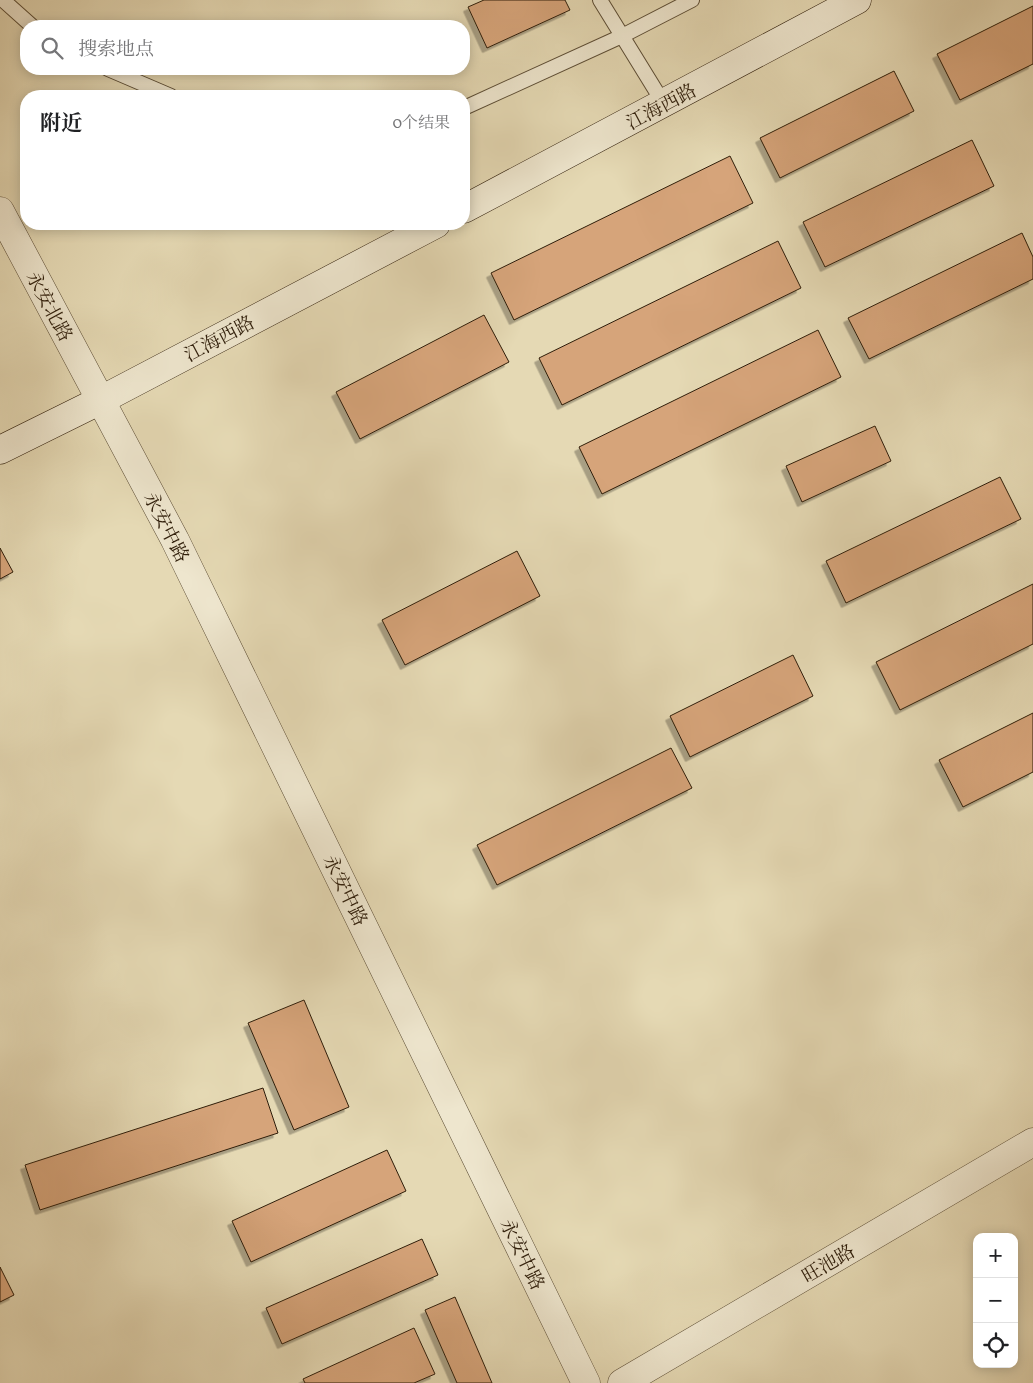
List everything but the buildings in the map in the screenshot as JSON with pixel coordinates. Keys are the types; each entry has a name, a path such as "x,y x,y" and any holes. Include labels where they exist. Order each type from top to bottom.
{"street":[{"name":"江海西路","path":"470,206 857,0"},
{"name":"永安北路","path":"0,211 101,400"},
{"name":"江海西路","path":"0,450 101,400 425,230"},
{"name":"永安中路","path":"101,400 175,540 586,1383"},
{"name":"旺池路","path":"622,1383 1033,1142"}],"lane":[{"path":"3,0 25,20"},
{"path":"600,0 664,104"},
{"path":"470,105 622,36 692,0"},
{"path":"122,75 157,90"}]}
